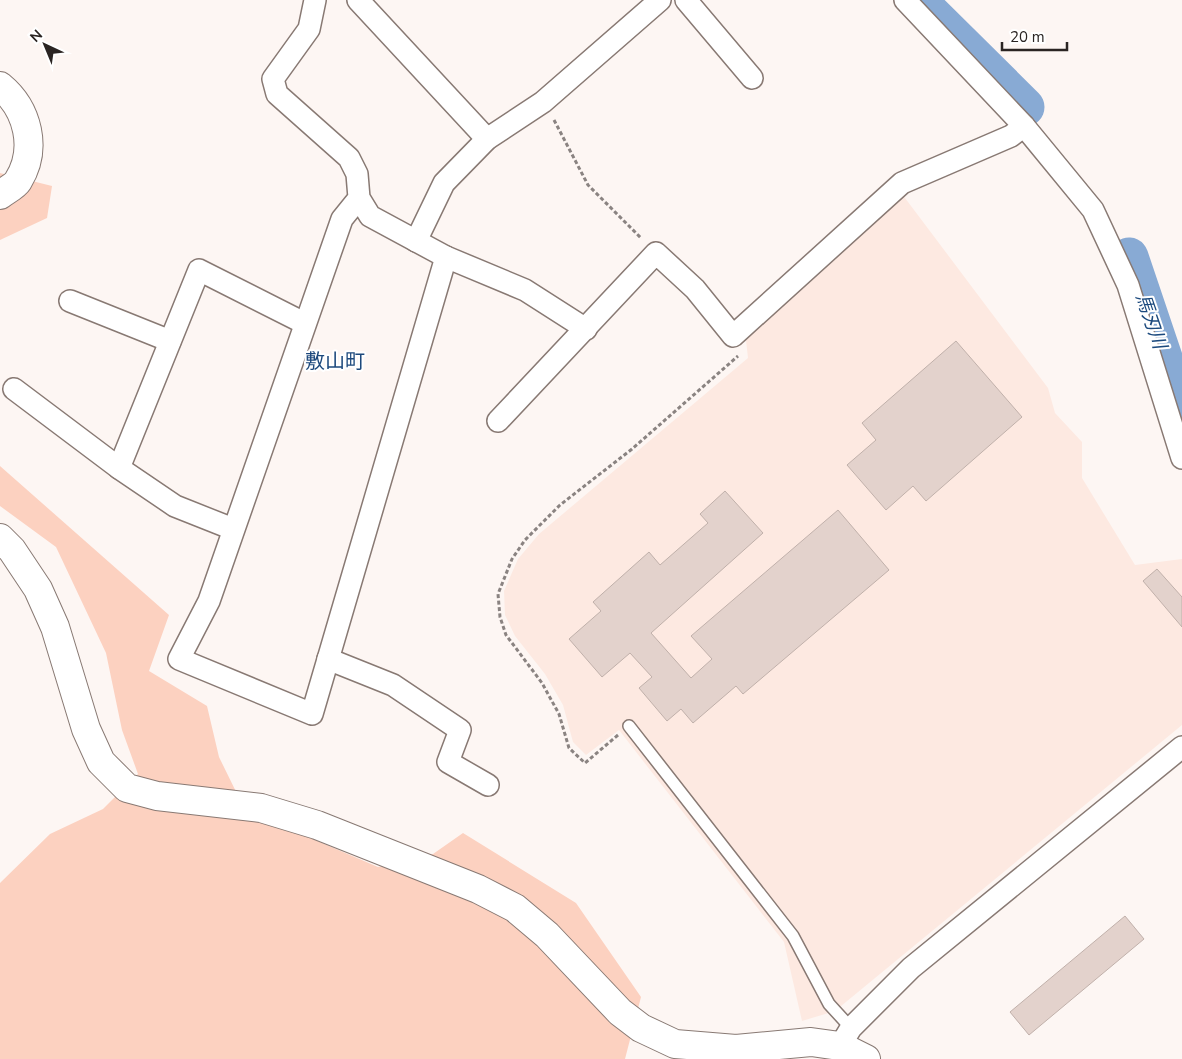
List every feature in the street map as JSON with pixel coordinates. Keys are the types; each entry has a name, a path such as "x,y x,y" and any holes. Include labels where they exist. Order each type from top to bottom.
{"street":[{"path":"315,0 309,29 273,80 277,94 349,158 357,174 359,198 370,216 446,257 525,290 586,329"},
{"path":"358,0 487,139"},
{"path":"416,241 444,183 487,139 543,102 660,0"},
{"path":"686,0 752,78"},
{"path":"906,0 1024,126 1081,193 1093,210 1128,284 1182,458"},
{"path":"0,86 24,116 30,146 18,182 0,195"},
{"path":"498,421 656,253 695,289 733,336 902,183 1011,136 1024,126"},
{"path":"359,198 342,219 304,323 209,601 179,660 312,714 446,257"},
{"path":"119,468 199,270 304,323"},
{"path":"70,301 170,341"},
{"path":"14,390 119,468 175,506 233,530"},
{"path":"0,538 12,550 38,589 48,612 86,729 101,762 127,788 157,796 261,808 317,825 478,889 515,908 540,929 620,1012 641,1028 675,1044 736,1049 846,1037 911,968 1182,747"},
{"path":"328,659 393,685 460,730 448,762 488,785"},
{"path":"846,1037 866,1059"}],"lane":[{"path":"629,726 793,936 846,1037"}],"path":[{"path":"543,102 561,130 588,185 656,253"},
{"path":"629,726 585,763 570,748 559,714 542,683 506,635 500,617 498,594 512,559 525,540 553,512 632,449 738,357 733,336"}],"shaded area":[{"path":"0,173 52,186 47,218 0,240"},
{"path":"902,194 1048,388 1055,413 1082,442 1082,478 1135,565 1182,559 1182,725 835,1011 802,1021 784,942 619,730 586,755 573,742 563,705 545,674 515,636 505,615 504,591 518,559 539,534 748,358 745,331"},
{"path":"0,466 169,615 149,671 207,706 219,757 245,810 378,867 433,854 463,833 576,903 641,997 625,1059 0,1059 0,883 50,834 103,809 138,774 122,730 106,653 56,547 0,506"}],"building":[{"path":"956,341 1022,417 926,501 913,486 886,510 847,465 876,440 862,423"},
{"path":"725,491 763,533 651,633 691,678 712,659 691,636 838,510 889,570 743,694 736,686 693,723 681,709 667,721 639,688 652,677 630,653 602,677 569,639 601,611 593,602 649,552 660,565 708,523 700,514"},
{"path":"1157,569 1182,597 1182,627 1143,581"},
{"path":"1125,916 1144,939 1029,1035 1010,1012"}],"waterway":[{"name":"馬刃川","path":"921,4 1025,107"},
{"name":"馬刃川","path":"1129,257 1182,414"}],"district":[{"name":"敷山町","path":"335,361"}]}
